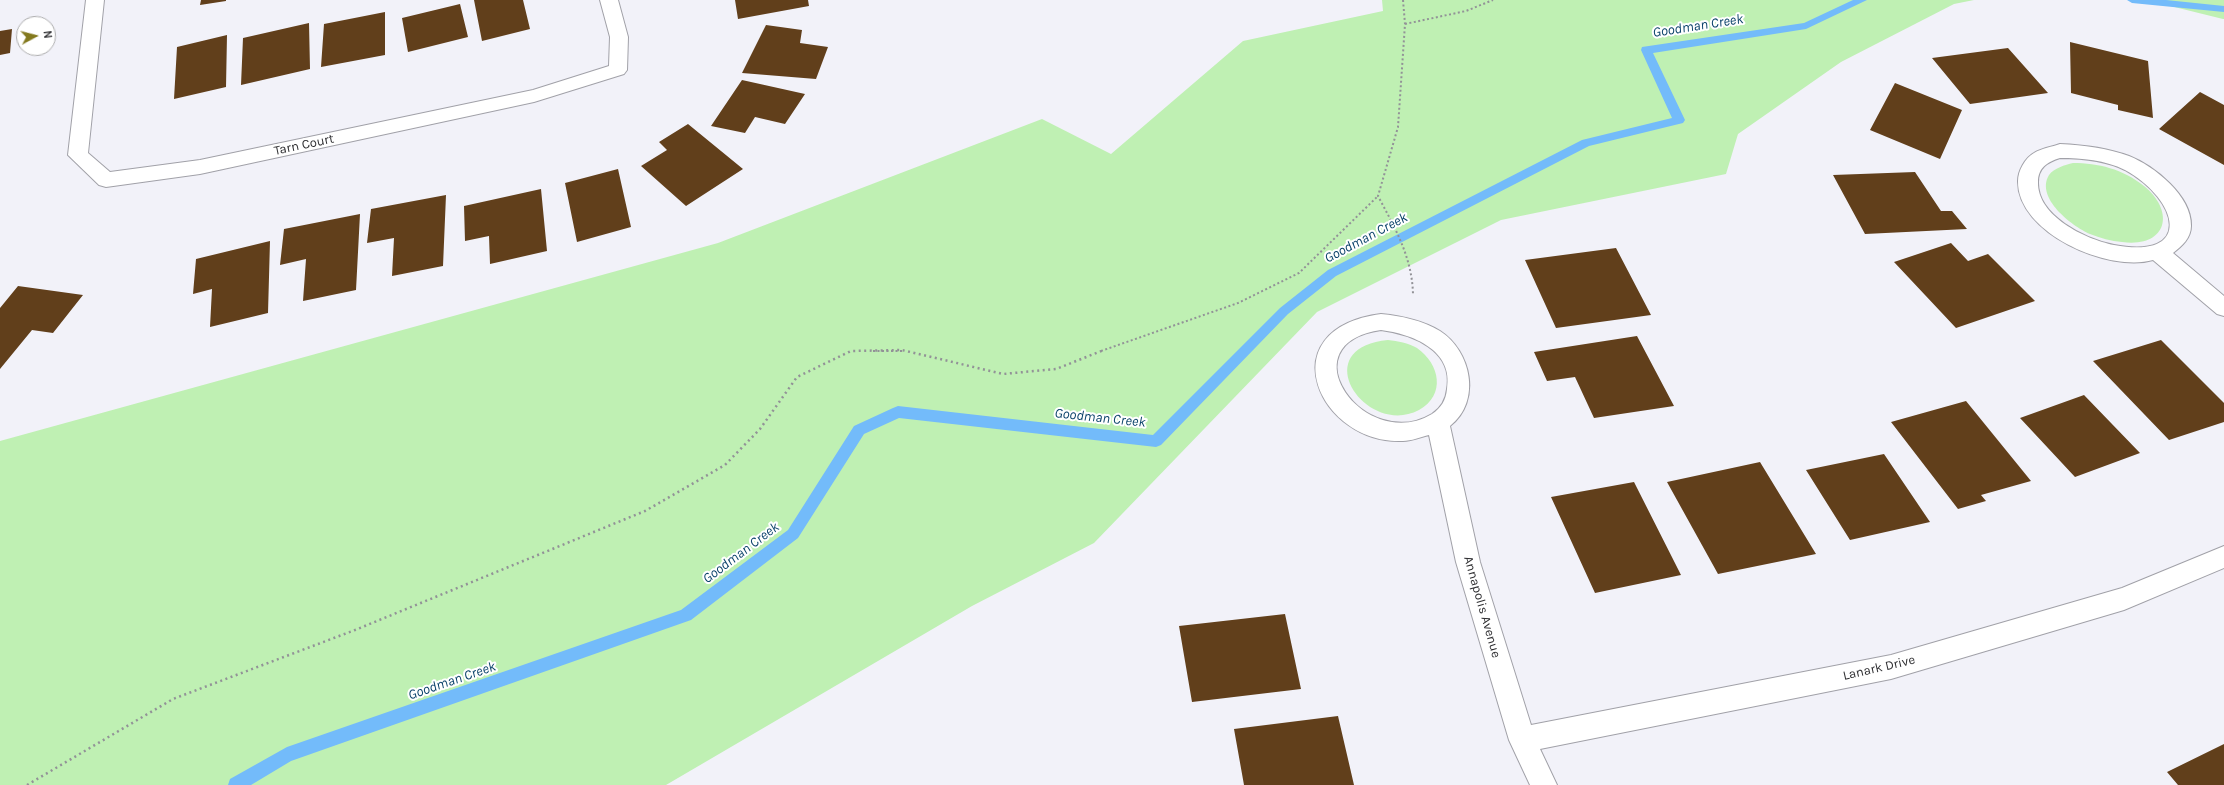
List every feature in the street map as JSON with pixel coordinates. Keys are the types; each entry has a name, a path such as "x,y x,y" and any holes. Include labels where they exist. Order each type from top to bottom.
{"street":[{"name":"Tarn Court","path":"95,0 78,155 106,180 200,167 534,96 618,70 619,37 609,0"},
{"path":"2060,151 2082,151 2107,156 2132,166 2153,179 2170,196 2180,214 2182,230 2174,244 2159,252 2137,256 2112,253 2086,245 2062,232 2043,216 2031,199 2026,182 2031,168 2042,157 2060,151"},
{"path":"2159,252 2224,308"},
{"path":"1381,322 1402,324 1422,331 1440,343 1452,358 1459,376 1459,394 1452,410 1438,423 1418,431 1395,433 1372,428 1352,417 1336,402 1327,384 1325,366 1330,349 1343,335 1348,332 1360,326 1381,322"},
{"name":"Annapolis Avenue","path":"1438,423 1468,562 1522,740 1544,785"},
{"name":"Lanark Drive","path":"1522,740 1891,667 2124,599 2224,557"}],"path":[{"path":"27,785 173,699 355,630 645,511 725,465 760,429 797,377 851,351 902,350 1003,374 1056,369 1125,341 1238,304 1298,273 1378,196 1398,127 1405,24 1403,0"},
{"path":"1405,24 1466,11 1493,0"},
{"path":"1378,196 1401,240 1410,264"}],"green space":[{"path":"1382,0 1974,0 1954,4 1841,62 1738,134 1726,174 1501,220 1317,312 1094,543 972,606 666,785 0,785 0,441 718,243 1042,119 1111,154 1243,41 1383,11"},
{"path":"2146,0 2224,0 2224,19 2223,19"},
{"path":"2073,163 2092,164 2110,168 2128,175 2144,186 2154,196 2163,217 2162,226 2157,234 2149,239 2137,242 2114,241 2090,234 2065,218 2051,202 2047,193 2046,184 2049,175 2054,170"},
{"path":"1388,340 1403,342 1417,348 1431,362 1435,371 1437,379 1433,396 1428,404 1419,410 1399,415 1380,412 1364,402 1352,388 1347,373 1350,358 1363,346"}],"building":[{"path":"201,0 226,0 226,1 200,5"},
{"path":"474,0 523,0 530,29 482,41"},
{"path":"735,0 808,0 809,6 738,19"},
{"path":"460,4 468,37 408,52 402,18"},
{"path":"385,12 385,55 321,67 324,24"},
{"path":"309,23 310,69 241,85 243,38"},
{"path":"766,25 802,30 800,43 828,47 816,79 742,73"},
{"path":"12,29 10,53 0,55 0,31"},
{"path":"227,35 226,87 174,99 177,47"},
{"path":"2070,42 2148,61 2153,118 2118,110 2118,105 2071,93"},
{"path":"2008,48 2048,93 1970,104 1932,58"},
{"path":"742,80 805,94 785,124 755,117 745,133 711,126"},
{"path":"1895,83 1962,110 1940,159 1870,130"},
{"path":"2200,92 2224,105 2224,165 2159,129"},
{"path":"688,124 743,169 686,206 641,166 667,150 659,142"},
{"path":"618,169 631,227 577,242 565,183"},
{"path":"1915,172 1941,211 1952,211 1967,229 1865,234 1833,175"},
{"path":"541,189 547,251 490,264 489,236 465,241 464,206"},
{"path":"446,195 443,266 392,276 394,238 367,243 371,209"},
{"path":"360,214 356,290 303,301 306,259 280,265 284,229"},
{"path":"270,241 268,313 210,327 212,289 193,294 196,259"},
{"path":"1951,243 1968,261 1988,254 2035,301 1956,328 1894,262"},
{"path":"1616,248 1651,315 1556,328 1525,260"},
{"path":"18,286 83,295 53,333 32,330 0,369 0,308"},
{"path":"1637,336 1674,406 1594,418 1575,377 1547,381 1534,352"},
{"path":"2161,340 2224,403 2224,422 2169,440 2093,361"},
{"path":"2084,395 2140,453 2075,477 2020,418"},
{"path":"1966,401 2031,481 1981,495 1986,501 1958,509 1891,422"},
{"path":"1884,454 1930,522 1850,540 1806,470"},
{"path":"1760,462 1816,554 1718,574 1667,482"},
{"path":"1634,482 1681,575 1595,593 1551,497"},
{"path":"1285,614 1301,689 1192,702 1179,626"},
{"path":"1338,716 1354,785 1244,785 1234,729"},
{"path":"2224,744 2224,785 2178,785 2167,772"}],"waterway":[{"name":"Goodman Creek","path":"236,785 287,755 686,615 793,534 859,430 898,412 1156,441 1284,311 1332,273 1586,143 1679,120 1646,50 1806,26 1862,0"},
{"name":"Goodman Creek","path":"2132,0 2224,9"}]}
